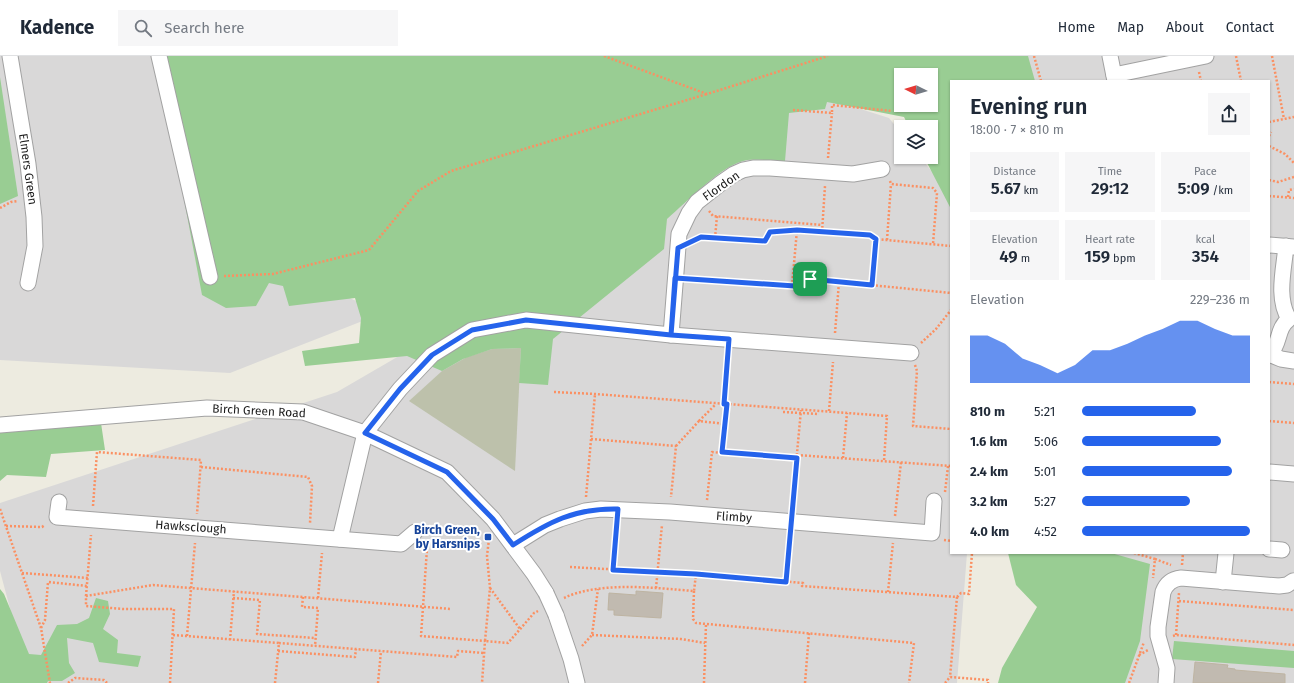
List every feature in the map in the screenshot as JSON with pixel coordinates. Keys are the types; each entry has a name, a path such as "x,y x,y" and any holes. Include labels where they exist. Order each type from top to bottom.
{"street":[{"name":"Elmers Green","path":"10,56 28,164 32,198 35,246 28,282"},
{"path":"159,56 210,277"},
{"path":"1110,56 1114,78 1202,56"},
{"name":"Flordon","path":"671,335 679,234 689,213 700,200 734,174 753,168 853,174 882,169"},
{"path":"1270,245 1290,247 1282,300 1286,313 1292,318 1282,326 1276,346 1270,353"},
{"path":"340,539 365,433 400,389 432,355 472,330 526,320 671,335 911,353"},
{"path":"1270,354 1281,359 1294,361"},
{"name":"Birch Green Road","path":"0,425 207,408 303,412 365,433 447,472 493,519 534,574 546,593 556,615 571,659 577,683"},
{"path":"1270,472 1294,474"},
{"name":"Flimby","path":"513,545 545,525 566,516 601,509 667,512 932,532 934,501"},
{"name":"Hawksclough","path":"58,509 309,536 401,544 415,532"},
{"path":"1223,582 1226,554"},
{"path":"1166,683 1167,668 1158,636 1158,627 1162,592 1170,582 1181,578 1279,586 1287,585 1294,581"}],"path":[{"path":"604,56 707,94"},
{"path":"210,277 273,274 369,250 418,191 450,171 828,56"},
{"path":"1035,56 1041,80"},
{"path":"1236,56 1241,80"},
{"path":"1273,56 1284,119"},
{"path":"793,110 832,113 832,105 892,111"},
{"path":"1270,122 1294,117"},
{"path":"1270,146 1285,154 1294,163"},
{"path":"882,169 891,184 887,240"},
{"path":"1270,180 1278,182 1294,177"},
{"path":"891,184 934,188 937,193 933,244"},
{"path":"1288,197 1289,190 1294,189"},
{"path":"1270,196 1294,198"},
{"path":"0,208 11,202 32,198"},
{"path":"700,200 713,216 822,225"},
{"path":"715,238 717,216"},
{"path":"678,248 701,237 765,241 770,232 797,230 870,235 876,239 950,246"},
{"path":"792,286 797,230"},
{"path":"872,285 876,239"},
{"path":"675,278 792,286 810,279 950,293"},
{"path":"950,311 936,329 911,353 917,371 913,426 950,429"},
{"path":"722,452 725,424 729,339"},
{"path":"1270,382 1294,384"},
{"path":"554,392 717,403 801,411 888,416 884,461"},
{"path":"585,512 595,394"},
{"path":"656,588 657,572 676,446 717,403"},
{"path":"786,582 801,411"},
{"path":"783,412 801,411 819,414"},
{"path":"843,458 847,413"},
{"path":"699,421 725,424"},
{"path":"1270,421 1294,423"},
{"path":"591,439 676,446"},
{"path":"706,515 712,452 843,458 950,466 944,496 934,501"},
{"path":"201,467 308,477 312,486 309,536"},
{"path":"0,509 41,628 50,683"},
{"path":"6,526 42,527 58,509"},
{"path":"613,570 618,509"},
{"path":"415,532 427,549 421,636 485,641 482,683"},
{"path":"318,598 322,553"},
{"path":"945,683 950,676 957,597 960,593 969,594 972,554"},
{"path":"1138,554 1176,567"},
{"path":"1182,569 1183,554"},
{"path":"1153,558 1153,574"},
{"path":"570,568 657,572 803,583 802,586 957,597"},
{"path":"22,573 88,578"},
{"path":"41,628 45,620 48,582 87,586"},
{"path":"170,683 174,608 123,609 86,606 86,596 153,585 451,609"},
{"path":"490,588 520,629"},
{"path":"1176,635 1180,588"},
{"path":"571,659 592,635 598,589"},
{"path":"230,640 234,591"},
{"path":"694,591 693,619 696,623 914,642 909,683"},
{"path":"303,597 302,607 318,608 314,646"},
{"path":"234,598 260,600 257,634 315,638"},
{"path":"1179,601 1294,610"},
{"path":"704,683 706,624"},
{"path":"806,683 809,633"},
{"path":"173,635 458,657 458,651 484,653"},
{"path":"592,635 681,640 705,643"},
{"path":"1169,639 1176,635 1294,645"},
{"path":"275,683 279,644"},
{"path":"278,651 355,656 356,649"},
{"path":"378,683 381,651"},
{"path":"950,676 988,680 988,683"},
{"path":"68,683 75,678 104,680 107,683"}],"shaded area":[{"path":"0,56 198,56 218,239 383,313 230,373 0,360"},
{"path":"987,56 1294,56 1294,683 1115,683 1107,554 1270,554 1270,80 993,80"},
{"path":"807,92 889,118 894,124 894,164 926,164 950,194 950,554 967,554 957,683 30,683 0,571 0,503 337,392 633,220"},
{"path":"521,348 515,471 409,401 442,371 467,357 492,349"}],"green space":[{"path":"157,56 1028,56 1035,80 950,80 950,207 928,164 938,164 938,120 906,120 904,117 827,102 825,109 789,113 785,161 747,160 737,163 716,176 667,219 664,249 553,339 548,385 519,383 521,348 492,349 463,359 442,371 407,356 305,366 302,351 359,343 361,318 355,298 289,306 283,286 269,283 256,306 226,308 202,295"},
{"path":"0,77 18,196 0,204"},
{"path":"101,423 105,450 51,454 46,477 7,475 0,481 0,431"},
{"path":"1008,554 1115,554 1150,564 1140,641 1125,683 998,683 1002,668 1037,607 1016,585"},
{"path":"0,589 4,594 29,654 41,655 57,625 77,624 89,618 96,598 108,601 110,614 103,629 118,640 117,653 141,656 138,667 99,662 93,643 67,638 69,663 75,673 62,681 48,681 47,683 0,683"},
{"path":"1174,641 1294,651 1294,668 1172,659"}],"building":[{"path":"636,591 663,593 661,618 614,615 614,610 608,610 609,593 636,595"},
{"path":"1195,662 1228,665 1227,668 1235,670 1285,674 1285,683 1193,683"}],"place":[{"name":"Birch Green, by Harsnips","path":"488,537"}],"route":[{"path":"810,279 795,286 675,278 671,335 526,320 472,330 432,355 400,389 365,433 447,472 493,519 513,545 545,525 573,514 601,509 618,509 613,570 696,574 786,582 797,458 722,452 727,404 724,404 729,339 671,335 675,278 678,248 701,237 765,241 770,232 797,230 870,235 876,239 872,285 810,279"}]}
